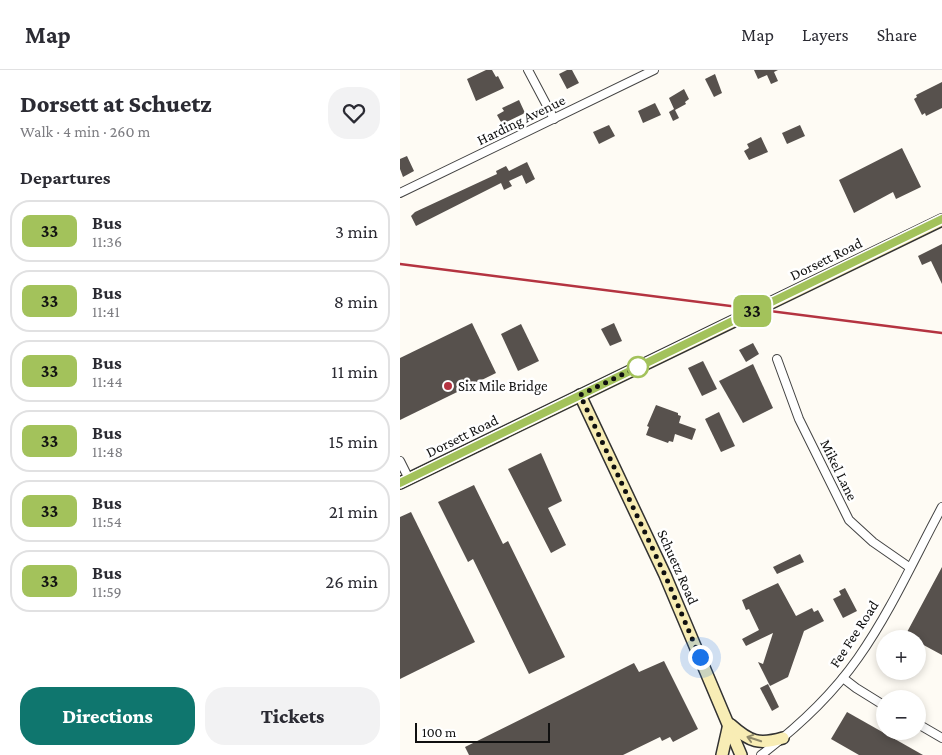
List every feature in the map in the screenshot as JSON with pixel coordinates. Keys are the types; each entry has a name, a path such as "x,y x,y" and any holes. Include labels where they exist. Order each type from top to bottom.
{"main road":[{"name":"Dorsett Road","path":"404,481 942,220"},
{"name":"Schuetz Road","path":"580,395 665,575 741,755"},
{"path":"722,755 729,724 755,742 768,742 783,738"}],"street":[{"path":"528,70 554,119"},
{"name":"Harding Avenue","path":"400,194 654,70"},
{"name":"Mikel Lane","path":"777,359 799,419 848,520 873,542 909,567"},
{"path":"400,461 404,481"},
{"name":"Fee Fee Road","path":"761,755 800,724 843,678 877,628 942,507"},
{"path":"843,678 876,701"},
{"path":"926,729 942,738"}],"building":[{"path":"486,70 492,70 496,77 498,76 504,88 476,101 467,79"},
{"path":"572,70 579,83 567,89 559,74"},
{"path":"754,70 778,70 774,72 778,81 771,84 767,75 758,79"},
{"path":"715,74 722,93 714,97 705,79"},
{"path":"942,82 942,108 926,116 925,113 922,115 914,99 917,97 916,95"},
{"path":"684,89 689,99 685,102 686,104 675,110 679,118 673,121 669,112 674,109 669,98"},
{"path":"519,100 525,113 502,124 497,115 504,111 502,108"},
{"path":"655,103 661,115 643,123 638,111"},
{"path":"609,125 615,136 599,144 593,132"},
{"path":"800,125 805,136 787,144 782,133"},
{"path":"761,137 768,152 749,160 744,151 749,148 747,144"},
{"path":"902,148 921,187 896,199 893,192 854,213 839,180"},
{"path":"407,156 414,171 403,177 400,169 400,159"},
{"path":"527,162 535,179 526,184 522,175 509,181 512,186 504,190 501,183 416,226 411,216 415,212 497,174 496,171 506,166 509,171"},
{"path":"942,244 942,284 931,261 922,265 918,256"},
{"path":"472,323 496,373 400,420 400,358"},
{"path":"614,323 622,341 610,346 601,329"},
{"path":"521,324 539,361 518,371 501,334"},
{"path":"753,343 759,354 746,362 739,350"},
{"path":"703,361 717,389 702,396 688,368"},
{"path":"753,364 773,408 743,423 719,381"},
{"path":"656,405 678,413 681,416 679,423 696,429 692,440 675,434 673,442 669,441 668,443 646,435 649,427 647,426"},
{"path":"719,412 735,446 721,452 705,419"},
{"path":"541,453 562,501 548,508 566,545 551,553 508,469"},
{"path":"474,485 503,544 508,541 565,657 529,674 473,559 468,562 438,502"},
{"path":"411,512 475,642 400,679 400,517"},
{"path":"800,554 804,562 777,574 773,567"},
{"path":"942,567 942,655 926,646 926,630 908,630"},
{"path":"778,583 796,616 812,608 814,612 818,610 824,621 804,631 788,677 770,686 758,662 763,664 773,633 746,646 742,639 759,630 749,609 746,610 742,600"},
{"path":"845,588 857,611 843,618 833,599 841,595 839,591"},
{"path":"664,661 698,729 673,742 670,737 662,741 660,737 623,755 469,755 465,747 634,663 639,672"},
{"path":"768,684 779,707 772,711 760,688"},
{"path":"847,712 876,728 876,740 896,740 923,755 859,755 831,739"}],"railway":[{"path":"400,264 942,333"}],"bus line":[{"name":"33","path":"400,483 942,219"}],"place":[{"name":"Six Mile Bridge","path":"448,386"}],"route":[{"path":"638,367 580,395 629,496 700,657"}]}
